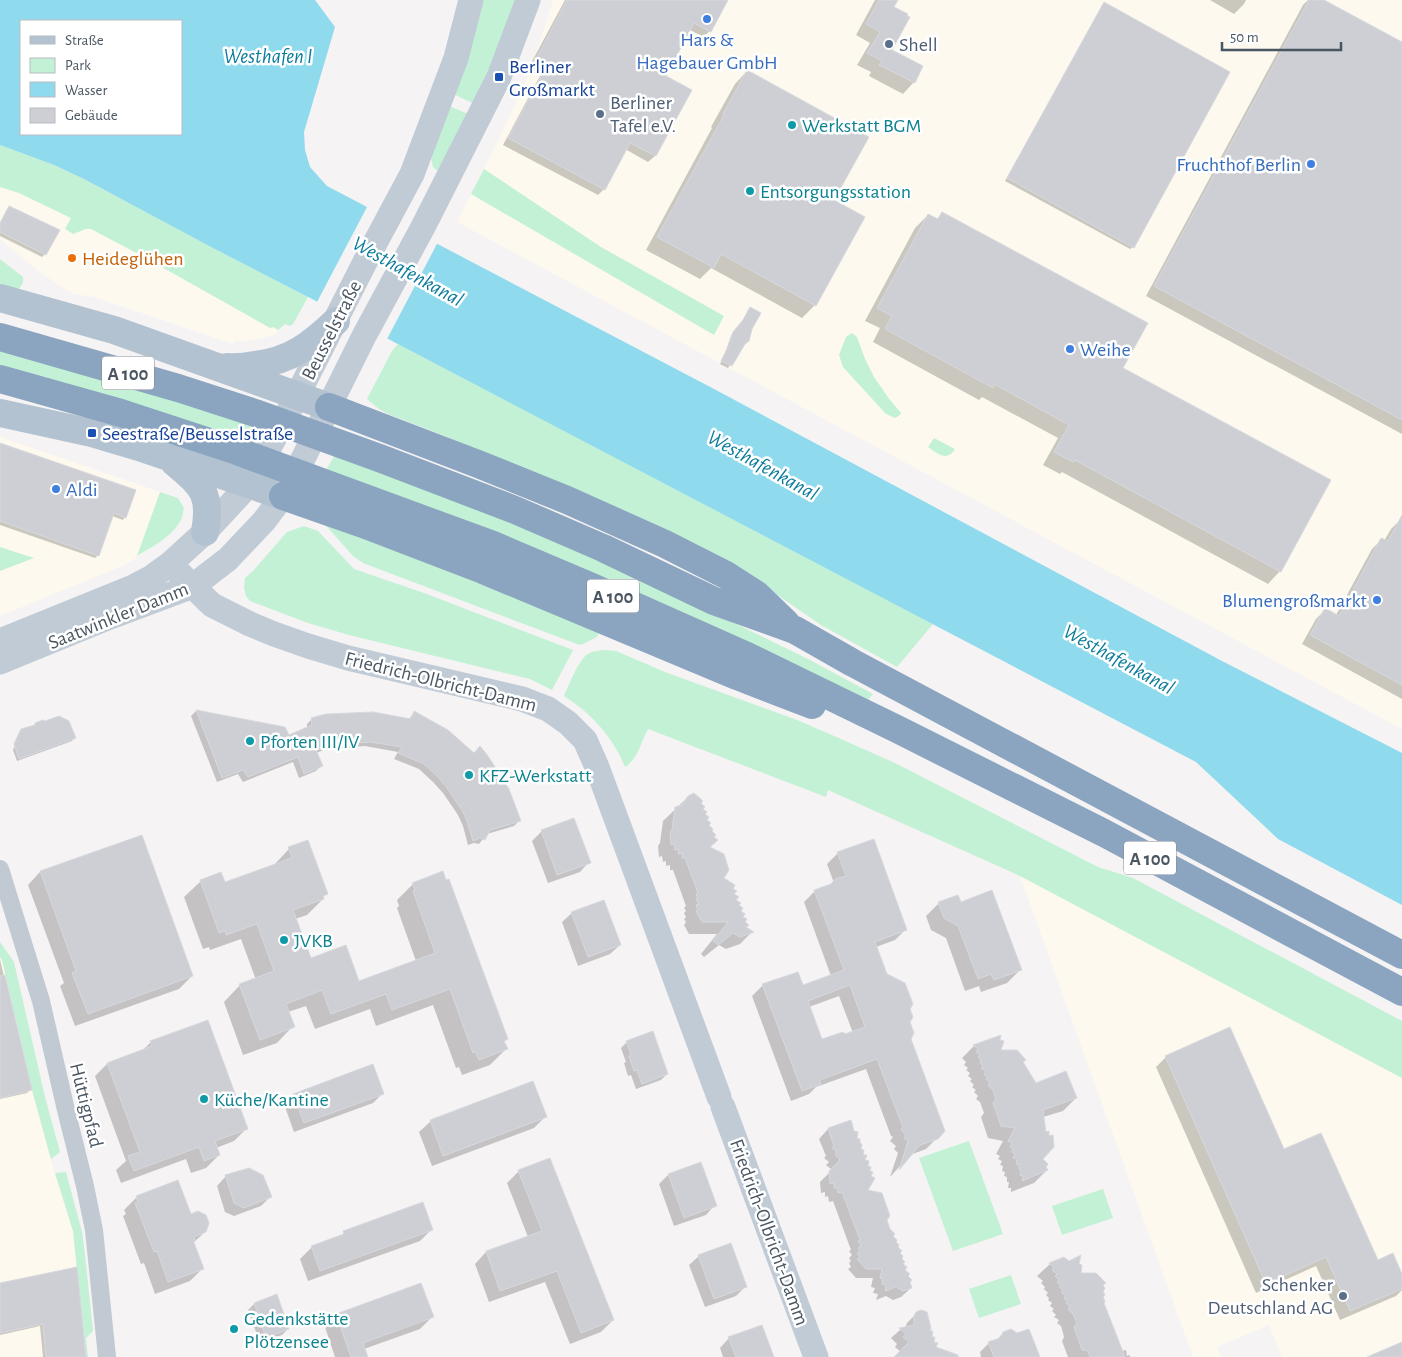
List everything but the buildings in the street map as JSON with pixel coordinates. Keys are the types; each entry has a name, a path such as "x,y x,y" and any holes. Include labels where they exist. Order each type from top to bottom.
{"highway":[{"name":"A 100","path":"0,337 178,388 255,413 374,456 515,510 603,548 714,601 795,630 879,677 1402,955"},
{"name":"A 100","path":"0,379 121,413 219,445 375,501 493,546 594,588 747,656 896,729 1104,833 1402,992"},
{"path":"326,412 504,475 567,500 666,544 726,575 758,595 795,630"},
{"path":"285,492 483,570 737,676 863,725 896,729"}],"main road":[{"name":"Beusselstraße","path":"251,480 412,174 456,58 472,0"},
{"name":"Beusselstraße","path":"285,492 499,77 528,0"},
{"path":"412,174 442,189"},
{"path":"0,298 88,322 208,364 294,401 326,412"},
{"path":"208,364 236,368 281,360 318,338 336,321"},
{"path":"0,413 92,433 251,480 285,492"},
{"path":"167,456 202,489 208,510 204,532"},
{"name":"Saatwinkler Damm","path":"0,640 133,587 152,577 170,564 204,532 251,480"},
{"name":"Saatwinkler Damm","path":"0,662 193,586 228,559 264,522 285,492"},
{"name":"Friedrich-Olbricht-Damm","path":"170,564 212,604 250,624 291,640 348,658 522,699 548,709 568,723 585,740 816,1357"}],"street":[{"name":"Hüttigpfad","path":"0,869 41,1001 85,1186 94,1230 107,1357"}],"shaded area":[{"path":"553,0 1402,0 1402,729 457,222 526,81"},
{"path":"0,187 19,193 71,218 86,229 91,229 278,330 275,335 259,339 234,341 233,344 94,297 73,294 38,271 0,239"},
{"path":"0,437 178,498 184,508 182,519 174,530 150,549 125,565 0,616"},
{"path":"1020,876 1402,1078 1402,1357 1282,1357 1269,1325 1217,1347 1221,1357 1193,1357"},
{"path":"0,957 48,1151 73,1231 86,1357 0,1357"}],"green space":[{"path":"481,0 518,0 477,105 453,94"},
{"path":"449,106 471,115 439,170 436,170 433,167 431,157"},
{"path":"0,145 54,165 84,179 308,297 293,324 290,326 285,324 278,330 273,327 270,328 91,229 73,234 65,229 71,218 19,193 0,187"},
{"path":"484,169 601,247 724,316 714,335 471,194"},
{"path":"0,259 23,277 22,285 16,291 0,288"},
{"path":"852,333 857,337 874,377 901,413 895,418 886,414 843,367 839,355 846,337"},
{"path":"398,344 933,624 897,667 821,625 763,585 445,436 388,414 367,399 392,351"},
{"path":"0,347 252,423 242,443 0,368"},
{"path":"934,438 955,449 949,455 942,456 928,447"},
{"path":"336,453 477,507 679,596 810,660 873,694 868,700 325,472"},
{"path":"160,492 178,498 184,508 182,518 178,526 168,536 137,556"},
{"path":"322,521 600,631 597,637 581,645 577,644 363,563 353,556"},
{"path":"304,526 318,531 354,569 424,593 573,650 552,690 530,679 349,635 308,623 250,601 246,596 244,588 245,578 287,532"},
{"path":"0,547 34,558 0,571"},
{"path":"603,650 616,651 665,672 797,720 897,764 1098,867 1133,878 1402,1021 1402,1078 1020,876 828,790 826,797 648,729 633,760 625,767 608,736 592,718 564,696 577,667 584,657 591,652"},
{"path":"0,942 14,962 45,1097 60,1152 51,1159 32,1090 0,957"},
{"path":"969,1141 1003,1234 953,1251 919,1158"},
{"path":"66,1172 84,1246 93,1331 86,1338 88,1357 86,1357 73,1231 55,1173"},
{"path":"1103,1189 1113,1218 1062,1235 1052,1206"},
{"path":"1011,1275 1021,1304 979,1318 969,1289"}],"water":[{"path":"0,0 315,0 335,27 304,132 305,150 310,167 327,186 716,390 1222,661 1402,753 1402,905 1278,839 1196,762 54,165 0,145"}],"pier":[{"path":"364,203 438,242 386,341 307,299 308,297 317,302 367,207"}],"place":[{"name":"Hars & Hagebauer GmbH","path":"707,19"},
{"name":"Shell","path":"889,44"},
{"name":"Berliner Großmarkt","path":"499,77"},
{"name":"Berliner Tafel e.V.","path":"600,114"},
{"name":"Werkstatt BGM","path":"792,125"},
{"name":"Fruchthof Berlin","path":"1311,164"},
{"name":"Entsorgungsstation","path":"750,191"},
{"name":"Heideglühen","path":"72,258"},
{"name":"Weihe","path":"1070,349"},
{"name":"Seestraße/Beusselstraße","path":"92,433"},
{"name":"Aldi","path":"56,489"},
{"name":"Blumengroßmarkt","path":"1377,600"},
{"name":"Pforten III/IV","path":"250,741"},
{"name":"KFZ-Werkstatt","path":"469,775"},
{"name":"JVKB","path":"284,940"},
{"name":"Küche/Kantine","path":"204,1099"},
{"name":"Schenker Deutschland AG","path":"1343,1296"},
{"name":"Gedenkstätte Plötzensee","path":"234,1329"}],"water label":[{"name":"Westhafen I","path":"268,56"},
{"name":"Westhafenkanal","path":"408,271"},
{"name":"Westhafenkanal","path":"763,465"},
{"name":"Westhafenkanal","path":"1119,659"}]}
